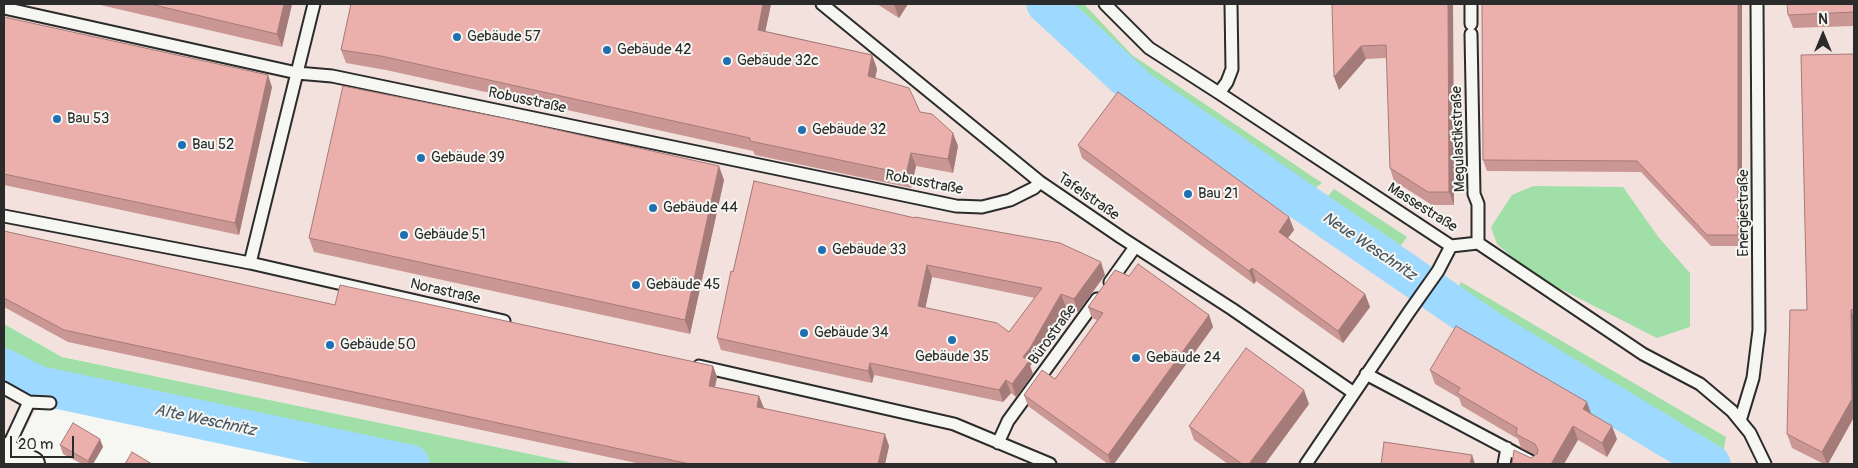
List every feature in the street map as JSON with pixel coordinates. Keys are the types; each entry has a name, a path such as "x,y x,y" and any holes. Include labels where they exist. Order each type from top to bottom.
{"street":[{"path":"5,450 32,464"}],"lane":[{"path":"250,263 314,4"},
{"name":"Tafelstraße","path":"822,4 1040,182 1135,247 1232,309 1354,393"},
{"name":"Massestraße","path":"1105,4 1149,48 1450,246 1478,243"},
{"path":"1220,93 1232,69 1231,4"},
{"name":"Megulastikstraße","path":"1471,4 1474,194 1478,204 1478,243"},
{"name":"Energiestraße","path":"1740,421 1753,378 1759,330 1757,4"},
{"name":"Robusstraße","path":"4,8 298,73 332,76 956,206 982,208 1010,200 1034,188 1040,182"},
{"name":"Norastraße","path":"4,216 250,263 510,322"},
{"path":"1478,243 1643,354 1700,384 1732,411 1750,433 1765,464"},
{"path":"1306,464 1438,271 1450,246"},
{"name":"Bürostraße","path":"998,443 1008,421 1135,247"},
{"path":"684,362 954,424 1050,464"},
{"path":"1366,374 1536,464"},
{"path":"4,388 29,402 50,403"},
{"path":"5,450 29,402"},
{"path":"1504,464 1507,448"}],"shaded area":[{"path":"4,4 1854,4 1854,464 578,464 62,357 4,324"},
{"path":"4,373 44,395 21,437 4,438"}],"green space":[{"path":"1072,4 1084,4 1132,55 1322,183 1310,192 1129,62"},
{"path":"1533,186 1623,187 1659,238 1690,273 1690,327 1657,338 1533,275 1497,244 1491,227 1512,195"},
{"path":"1334,189 1407,237 1393,256 1320,206"},
{"path":"1461,282 1726,437 1721,464 1452,298"},
{"path":"4,324 62,357 578,464 349,464 44,395 4,373"}],"building":[{"path":"150,4 284,4 277,34"},
{"path":"351,4 763,4 758,30 872,55 868,76 909,88 920,112 932,114 953,133 948,159 911,153 906,174 750,141 750,138 381,56 341,50"},
{"path":"1332,4 1448,4 1449,192 1428,192 1390,168 1386,45 1361,46 1334,77"},
{"path":"1482,4 1738,4 1738,235 1707,235 1637,161 1483,160"},
{"path":"1787,4 1854,4 1854,12 1788,15"},
{"path":"4,17 268,75 235,223 4,174"},
{"path":"1854,54 1854,309 1851,310 1852,399 1822,452 1787,434 1790,310 1807,310 1801,55"},
{"path":"343,86 508,119 719,166 685,320 309,238"},
{"name":"Bau 21","path":"1118,92 1289,217 1279,232 1365,294 1338,331 1252,268 1249,271 1078,145"},
{"path":"754,181 915,218 1060,243 1101,262 1074,299 1061,294 1023,357 1029,361 1012,384 1006,380 999,390 870,363 868,371 717,338 731,271 733,272","holes":["927,265 1042,288 1009,332 997,323 918,306"]},
{"name":"Gebäude 50","path":"4,231 335,305 340,285 713,366 709,386 759,396 757,407 885,434 878,464 690,464 64,330 4,298"},
{"name":"Gebäude 24","path":"1138,264 1209,315 1108,455 1024,395 1042,370 1055,379 1103,313 1088,307 1115,270 1129,276"},
{"path":"1456,326 1587,402 1583,409 1612,426 1602,443 1573,426 1551,464 1512,464 1514,450 1531,458 1537,454 1538,450 1535,444 1516,434 1517,428 1457,393 1460,388 1430,370"},
{"path":"1246,348 1304,390 1249,464 1242,464 1189,426"},
{"path":"73,423 100,439 88,461 60,445"},
{"path":"1384,442 1472,455 1470,464 1381,464"},
{"path":"132,452 152,464 125,464"}],"waterway":[{"name":"Neue Weschnitz","path":"1046,4 1138,89 1494,333 1711,464"},
{"name":"Alte Weschnitz","path":"4,368 37,385 410,464"}],"place":[{"name":"Gebäude 57","path":"457,37"},
{"name":"Gebäude 42","path":"607,50"},
{"name":"Gebäude 32c","path":"727,61"},
{"name":"Bau 53","path":"57,119"},
{"name":"Gebäude 32","path":"802,130"},
{"name":"Bau 52","path":"182,145"},
{"name":"Gebäude 39","path":"421,158"},
{"name":"Bau 21","path":"1188,194"},
{"name":"Gebäude 44","path":"653,208"},
{"name":"Gebäude 51","path":"404,235"},
{"name":"Gebäude 33","path":"822,250"},
{"name":"Gebäude 45","path":"636,285"},
{"name":"Gebäude 34","path":"804,333"},
{"name":"Gebäude 35","path":"952,340"},
{"name":"Gebäude 50","path":"330,345"},
{"name":"Gebäude 24","path":"1136,358"}]}
